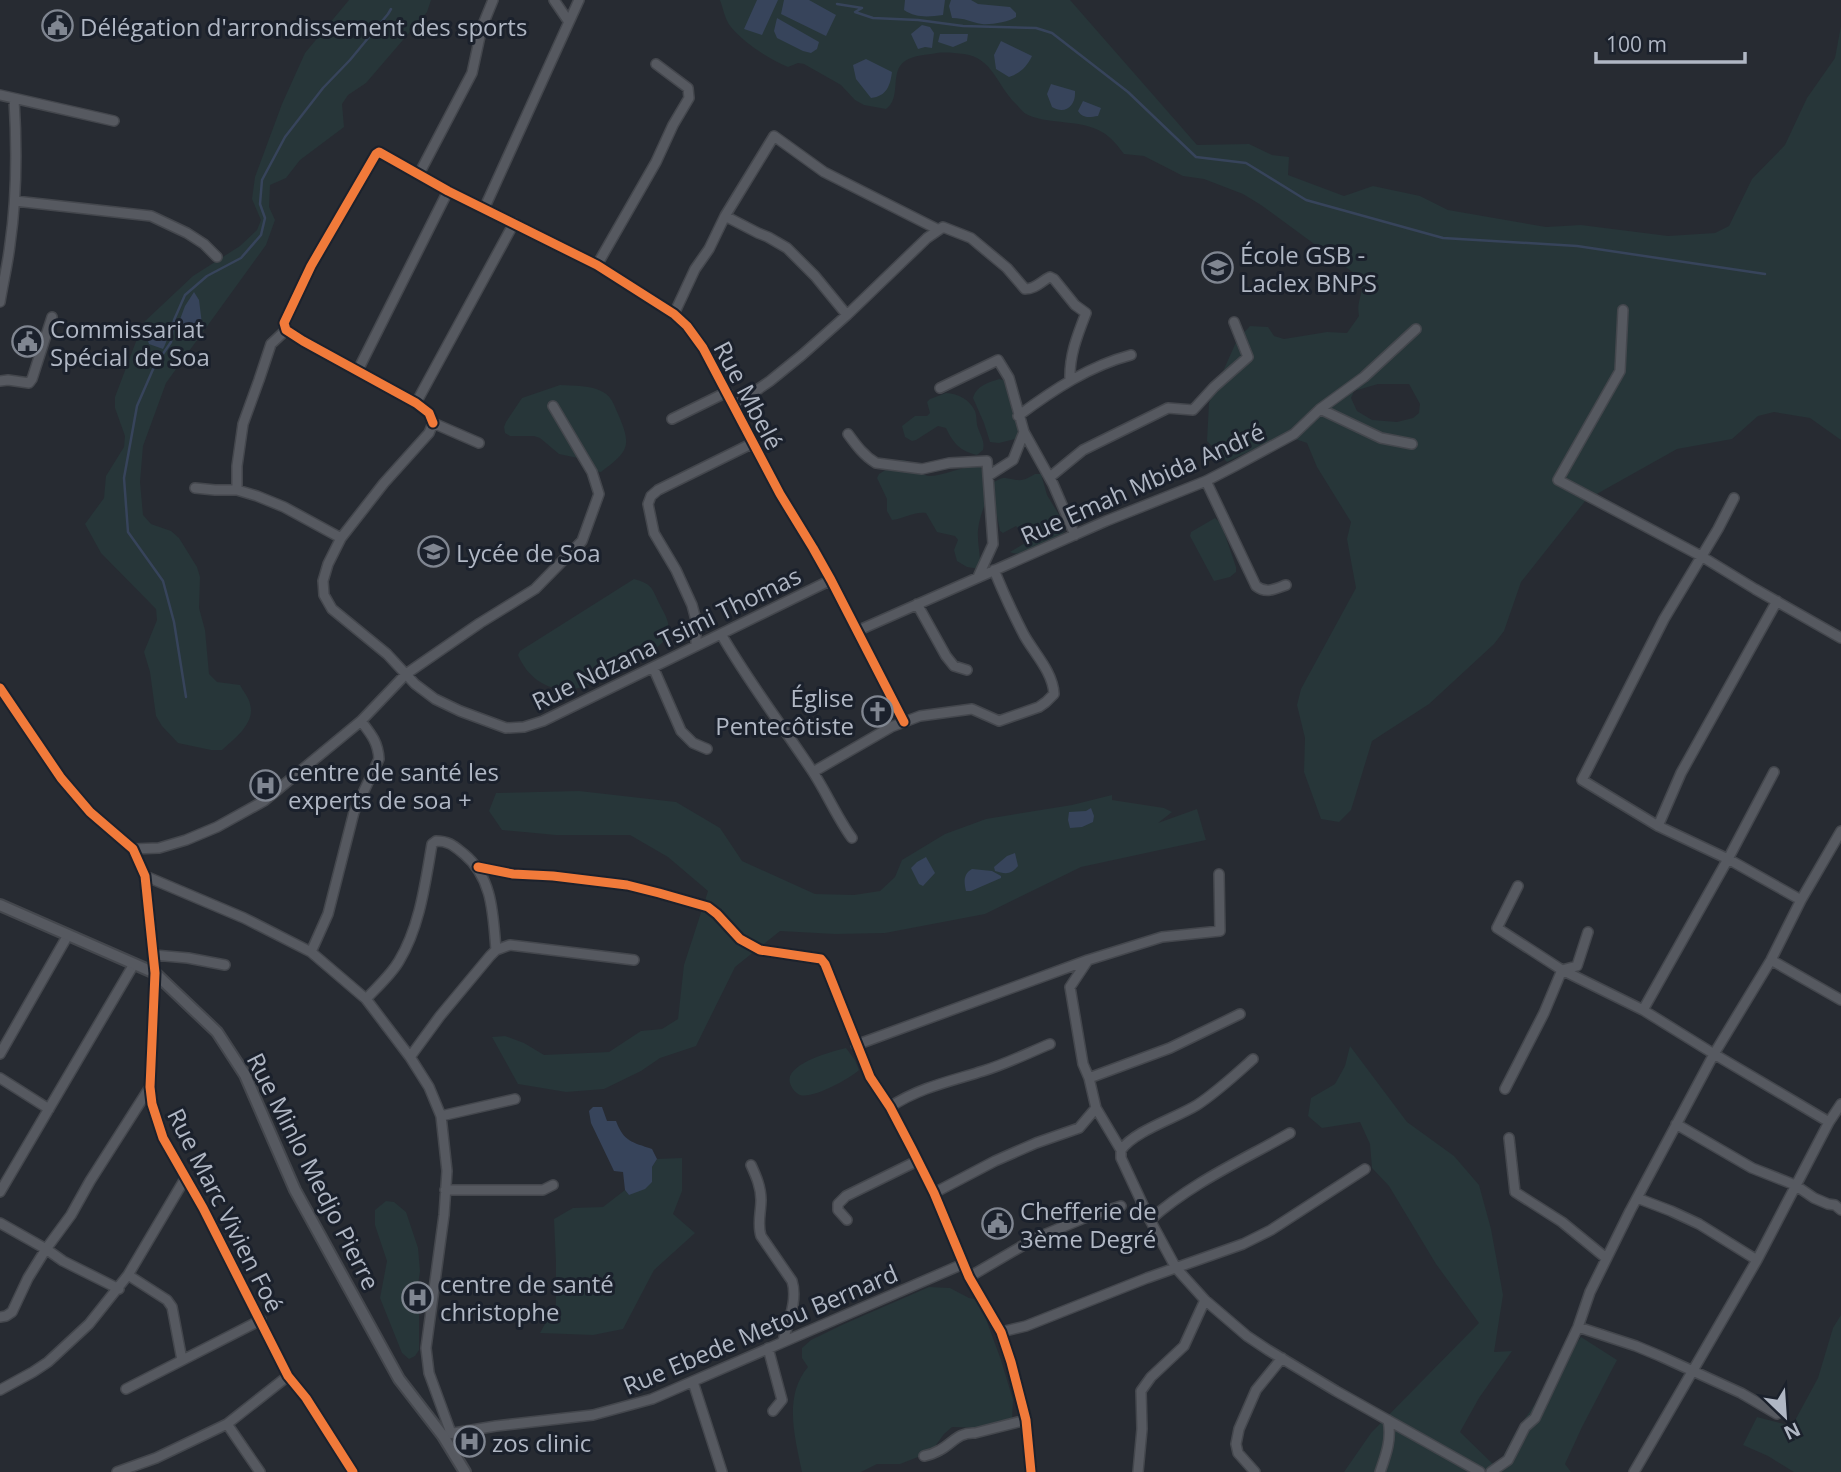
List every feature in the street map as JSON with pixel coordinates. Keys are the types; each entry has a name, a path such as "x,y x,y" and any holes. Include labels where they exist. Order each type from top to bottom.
{"street":[{"path":"419,174 472,73 482,27 493,0"},
{"path":"554,0 569,22"},
{"path":"485,209 579,0"},
{"path":"597,265 689,99 688,88 656,64"},
{"path":"0,95 114,121"},
{"path":"0,302 15,201 14,99"},
{"path":"674,314 724,216 774,136 824,172 937,229"},
{"name":"Rue Mbelé","path":"286,330 286,316 311,266 379,152 448,191 597,265 674,314 699,342 788,509 831,580 904,722"},
{"path":"358,370 448,191"},
{"path":"15,201 152,216 196,238 217,257"},
{"path":"724,216 788,248 815,276 846,316"},
{"path":"416,403 514,223"},
{"path":"734,406 781,372 846,316 937,229 943,227 971,238 1007,268 1025,289 1050,277 1054,279 1075,305 1086,313 1074,345 1070,381"},
{"path":"1623,310 1620,371 1558,480 1702,556 1841,638"},
{"path":"0,381 29,383 52,317"},
{"path":"1050,477 1083,450 1168,408 1193,410 1248,357 1234,322"},
{"name":"Rue Emah Mbida André","path":"858,631 1075,534 1206,481 1235,466 1294,433 1320,409 1364,377 1416,329"},
{"path":"237,490 237,466 243,424 271,344 286,330 416,403 429,413 433,423 478,443"},
{"path":"1018,416 1070,381 1131,355"},
{"path":"940,387 998,360 1009,378 1024,432 1050,477 1075,534"},
{"path":"672,419 727,392"},
{"path":"0,688 61,778 90,812 133,849 159,848 217,827 278,790 361,721 406,674 535,589 582,541 599,494 592,472 553,407"},
{"path":"1320,409 1381,438 1412,444"},
{"name":"Rue Ndzana Tsimi Thomas","path":"433,423 429,433 384,483 341,538 325,572 324,595 332,609 387,654 415,684 435,699 460,711 506,728 524,727 543,721 831,580"},
{"path":"988,476 1013,460 1024,432"},
{"path":"848,434 858,448 876,463 922,469 949,463 987,461 993,544 978,577"},
{"path":"696,646 696,620 692,605 676,570 654,533 648,505 651,496 658,490 753,443"},
{"path":"1206,481 1256,586 1268,591 1286,585"},
{"path":"195,488 237,490 280,506 341,538"},
{"path":"1734,498 1664,619 1582,780 1658,826 1728,859 1801,900"},
{"path":"813,772 874,736 904,722 926,715 969,709 993,720 1005,720 1039,707 1054,694 1054,687 1047,672 1013,614 994,570"},
{"path":"1658,826 1681,773 1777,601"},
{"path":"917,604 946,656 954,666 967,670"},
{"path":"720,634 813,772 852,838"},
{"path":"653,667 681,731 693,743 707,749"},
{"path":"311,952 328,914 354,812 379,759 375,738 361,721"},
{"path":"1643,1010 1774,772"},
{"path":"1491,1472 1508,1460 1525,1427 1535,1418 1578,1328 1590,1292 1637,1198 1714,1054 1771,960 1801,900 1841,831"},
{"path":"366,999 399,961 409,940 419,912 432,844 439,841 450,843 478,867 491,898 496,950"},
{"name":"Rue Marc Vivien Foé","path":"133,849 145,876 154,955 150,1087 152,1104 163,1138 186,1177 288,1376 306,1398 353,1472"},
{"path":"478,867 513,874 627,885 659,893 708,907 740,939 760,950 821,959 870,1077 890,1107 918,1161 969,1277 1000,1332 1026,1420 1031,1472"},
{"path":"856,1045 1088,960 1162,937 1220,931 1219,874"},
{"path":"145,876 244,918 311,952 366,999 429,1087 441,1116 447,1171 444,1215 426,1348 429,1373 447,1434"},
{"path":"1518,886 1497,928 1562,970 1643,1010 1829,1122"},
{"path":"0,905 155,973"},
{"path":"1562,970 1577,966 1588,932"},
{"path":"0,1054 68,935"},
{"path":"410,1057 440,1016 496,950 510,945 634,960"},
{"path":"154,955 225,965"},
{"path":"1088,960 1070,987 1083,1064 1096,1108 1121,1150 1121,1158 1176,1268 1205,1300 1247,1336 1480,1472"},
{"path":"1771,960 1841,1000"},
{"path":"0,1192 134,964"},
{"path":"1505,1089 1544,1013 1562,970"},
{"name":"Rue Minlo Medjo Pierre","path":"155,973 217,1032 245,1075 295,1190 399,1379 447,1434 465,1472"},
{"path":"1089,1078 1170,1048 1240,1014"},
{"path":"890,1107 925,1088 986,1070 1050,1044"},
{"path":"1121,1150 1125,1144 1199,1104 1253,1059"},
{"path":"0,1078 49,1109"},
{"path":"0,1317 12,1312 28,1278 150,1087"},
{"path":"441,1116 515,1099"},
{"path":"1634,1472 1757,1260 1829,1122 1840,1107"},
{"path":"934,1193 1036,1143 1079,1128 1096,1108"},
{"path":"1676,1124 1752,1168 1795,1185 1814,1198 1835,1205 1841,1210"},
{"path":"1150,1220 1183,1194 1290,1133"},
{"path":"1509,1138 1515,1192 1562,1222 1606,1258"},
{"path":"847,1220 838,1210 838,1204 846,1196 918,1161"},
{"path":"751,1165 759,1184 761,1198 761,1236 792,1281 794,1289 795,1298 783,1341"},
{"path":"1000,1332 1026,1326 1202,1257 1243,1244 1271,1230 1365,1169"},
{"path":"0,1390 48,1362 89,1324 128,1276 186,1177"},
{"path":"445,1190 543,1190 553,1185"},
{"path":"1637,1198 1699,1224 1757,1260"},
{"path":"969,1277 1034,1239 1121,1206"},
{"path":"0,1223 63,1261 118,1289"},
{"name":"Rue Ebede Metou Bernard","path":"447,1434 593,1415 652,1399 963,1264"},
{"path":"128,1276 167,1300 172,1307 182,1360"},
{"path":"1138,1472 1142,1429 1141,1391 1151,1377 1184,1346 1205,1300"},
{"path":"125,1389 261,1320"},
{"path":"1578,1328 1636,1346 1741,1393 1777,1414"},
{"path":"768,1348 782,1400 773,1411"},
{"path":"1255,1472 1238,1453 1236,1444 1239,1429 1256,1390 1282,1358"},
{"path":"117,1472 156,1458 228,1424 288,1376"},
{"path":"693,1382 722,1472"},
{"path":"924,1456 938,1452 959,1435 1026,1420"},
{"path":"1380,1472 1390,1437 1388,1420"},
{"path":"228,1424 260,1472"}],"shaded area":[{"path":"349,0 431,0 427,12 366,83 348,95 342,104 344,127 300,160 286,178 270,185 269,207 275,220 266,245 166,383 143,446 140,482 143,515 151,524 171,531 179,538 197,567 200,577 199,608 205,630 209,674 217,682 240,685 250,704 250,718 238,736 222,750 211,750 178,743 156,716 150,672 144,652 157,620 156,609 101,553 85,524 104,498 106,476 124,447 125,436 115,408 115,397 143,323 193,276 240,246 257,230 261,220 252,199 255,177 282,104 305,53"},
{"path":"720,0 1070,0 1197,145 1249,144 1272,155 1289,157 1288,175 1344,196 1373,186 1420,196 1448,210 1546,227 1581,225 1668,236 1715,233 1729,226 1752,179 1785,145 1807,98 1835,58 1841,26 1841,440 1810,418 1774,412 1758,416 1732,439 1677,449 1586,500 1521,582 1504,631 1494,644 1429,704 1372,741 1351,810 1339,822 1321,819 1304,772 1305,738 1297,705 1301,689 1356,588 1347,539 1351,522 1317,467 1307,443 1284,435 1227,462 1207,441 1209,403 1237,340 1250,326 1268,327 1274,336 1284,339 1327,332 1347,333 1359,316 1362,279 1243,194 1204,179 1183,176 1144,156 1124,154 1108,136 1093,128 1026,114 988,67 974,57 940,53 909,59 900,66 891,104 886,109 864,105 855,100 841,85 804,64 788,67 757,50 731,27","holes":["1378,384 1409,384 1420,404 1419,413 1413,418 1397,422 1372,420 1357,411 1351,398 1354,391"]},
{"path":"999,379 1007,381 1023,437 999,443 990,442 973,398 980,387"},
{"path":"560,385 598,390 609,396 614,404 625,434 625,447 617,459 601,472 592,471 578,458 559,454 540,438 510,436 505,433 506,422 522,398"},
{"path":"946,393 963,398 975,411 983,444 983,450 977,455 962,449 954,442 946,428 938,426 916,440 905,437 902,426 915,416 927,416 930,413 927,402"},
{"path":"902,460 913,463 922,473 930,476 980,466 988,492 978,530 980,569 967,567 957,561 954,550 958,540 955,536 937,532 926,513 892,520 887,511 887,499 877,478"},
{"path":"1041,474 1047,495 1064,523 1065,531 1047,544 1016,554 1010,552 1025,543 1023,533 1016,526 1003,533 1000,531 993,483 1003,478 1022,480"},
{"path":"1215,518 1221,523 1236,572 1230,577 1214,581 1190,536 1191,532"},
{"path":"634,579 651,587 655,594 669,626 666,639 644,656 581,687 559,689 531,675 518,655 520,651"},
{"path":"579,791 676,802 720,828 742,861 815,894 854,895 880,891 895,877 902,860 945,834 986,819 1072,805 1112,795 1112,800 1164,808 1172,812 1158,823 1197,809 1206,840 1081,867 985,914 885,933 780,931 735,967 696,1046 660,1058 641,1071 604,1089 566,1092 518,1084 492,1037 505,1036 544,1055 609,1052 641,1031 662,1029 678,1019 684,965 708,891 668,857 630,835 556,835 502,830 489,811 496,793"},
{"path":"1350,1046 1407,1122 1454,1156 1479,1185 1491,1229 1503,1295 1494,1352 1512,1351 1479,1398 1460,1432 1497,1468 1515,1433 1581,1337 1617,1360 1565,1464 1571,1472 1344,1472 1371,1433 1479,1323 1436,1264 1389,1186 1372,1168 1370,1144 1360,1122 1322,1128 1308,1116 1311,1098 1335,1084 1345,1066"},
{"path":"846,1048 859,1070 822,1091 806,1095 796,1093 790,1083 794,1070 811,1060"},
{"path":"682,1158 682,1191 673,1214 695,1233 654,1270 623,1329 593,1335 540,1333 556,1304 554,1219 573,1208 603,1207 625,1190 629,1195 652,1182 652,1167 657,1159"},
{"path":"386,1201 394,1202 406,1212 418,1248 420,1271 416,1300 419,1350 409,1359 402,1353 380,1298 387,1261 375,1225 375,1210"},
{"path":"929,1287 950,1288 979,1300 1013,1400 1012,1421 1008,1431 952,1427 931,1452 900,1464 877,1464 861,1472 802,1472 796,1445 793,1404 800,1378 808,1367 802,1358 802,1348 811,1340 844,1324"},
{"path":"1841,1315 1841,1472 1794,1472 1743,1445 1757,1417 1792,1426 1818,1378 1833,1328"}],"water":[{"path":"757,0 778,0 762,35 744,29"},
{"path":"784,0 809,0 836,15 826,36 781,14"},
{"path":"905,0 945,0 943,15 918,16 904,10"},
{"path":"951,0 971,0 978,4 1010,7 1016,17 994,24 952,18 949,6"},
{"path":"777,18 819,42 817,49 811,53 803,51 777,38 774,31"},
{"path":"922,25 930,27 934,33 932,48 918,49 911,34"},
{"path":"940,34 968,34 967,41 953,47 938,42"},
{"path":"1001,41 1032,56 1022,70 1009,77 996,69 994,55"},
{"path":"866,59 892,72 887,90 871,98 856,79 853,65"},
{"path":"1051,84 1075,91 1074,101 1069,108 1061,110 1052,107 1047,94"},
{"path":"1083,101 1101,108 1098,116 1087,117 1080,114 1078,111"},
{"path":"194,292 199,300 202,324 190,328 178,339 175,333 185,306"},
{"path":"163,324 167,336 163,349 149,344 148,341 151,328"},
{"path":"1091,808 1093,822 1070,828 1069,812"},
{"path":"1015,853 1018,866 1013,871 995,871 994,867"},
{"path":"926,857 935,873 923,886 919,884 911,868"},
{"path":"972,869 992,871 1001,878 966,891 965,878"},
{"path":"593,1107 602,1107 607,1121 616,1121 622,1133 630,1140 652,1149 657,1159 652,1167 652,1182 645,1189 629,1195 625,1190 623,1172 614,1171 591,1123 589,1111"}],"waterway":[{"path":"837,4 862,8 855,12 873,18 963,26 1036,28 1052,33 1128,92 1196,157 1246,163 1306,200 1443,238 1577,246 1765,274"},
{"path":"186,697 174,622 163,581 128,532 124,478 137,406 154,367 171,342 174,320 185,295 207,276 241,258 261,235 265,218 260,204 262,180 285,137 391,9"}],"cycle path":[{"path":"433,423 429,413 416,403 303,341 286,330 284,323 311,266 379,152 448,191 597,265 674,314 687,326 703,348 780,494 831,580 904,722"},
{"path":"0,688 61,778 90,812 133,849 145,876 155,973 150,1087 152,1104 163,1138 203,1208 288,1376 306,1398 353,1472"},
{"path":"478,867 513,874 627,885 659,893 708,907 740,939 760,950 821,959 870,1077 890,1107 912,1149 934,1193 969,1277 1001,1332 1026,1420 1031,1472"}],"place":[{"name":"Délégation d'arrondissement des sports","path":"57,26"},
{"name":"École GSB - Laclex BNPS","path":"1217,268"},
{"name":"Commissariat Spécial de Soa","path":"27,342"},
{"name":"Lycée de Soa","path":"433,552"},
{"name":"Église Pentecôtiste","path":"877,711"},
{"name":"centre de santé les experts de soa +","path":"265,785"},
{"name":"Chefferie de 3ème Degré","path":"997,1224"},
{"name":"centre de santé christophe","path":"417,1297"},
{"name":"zos clinic","path":"469,1442"}]}
